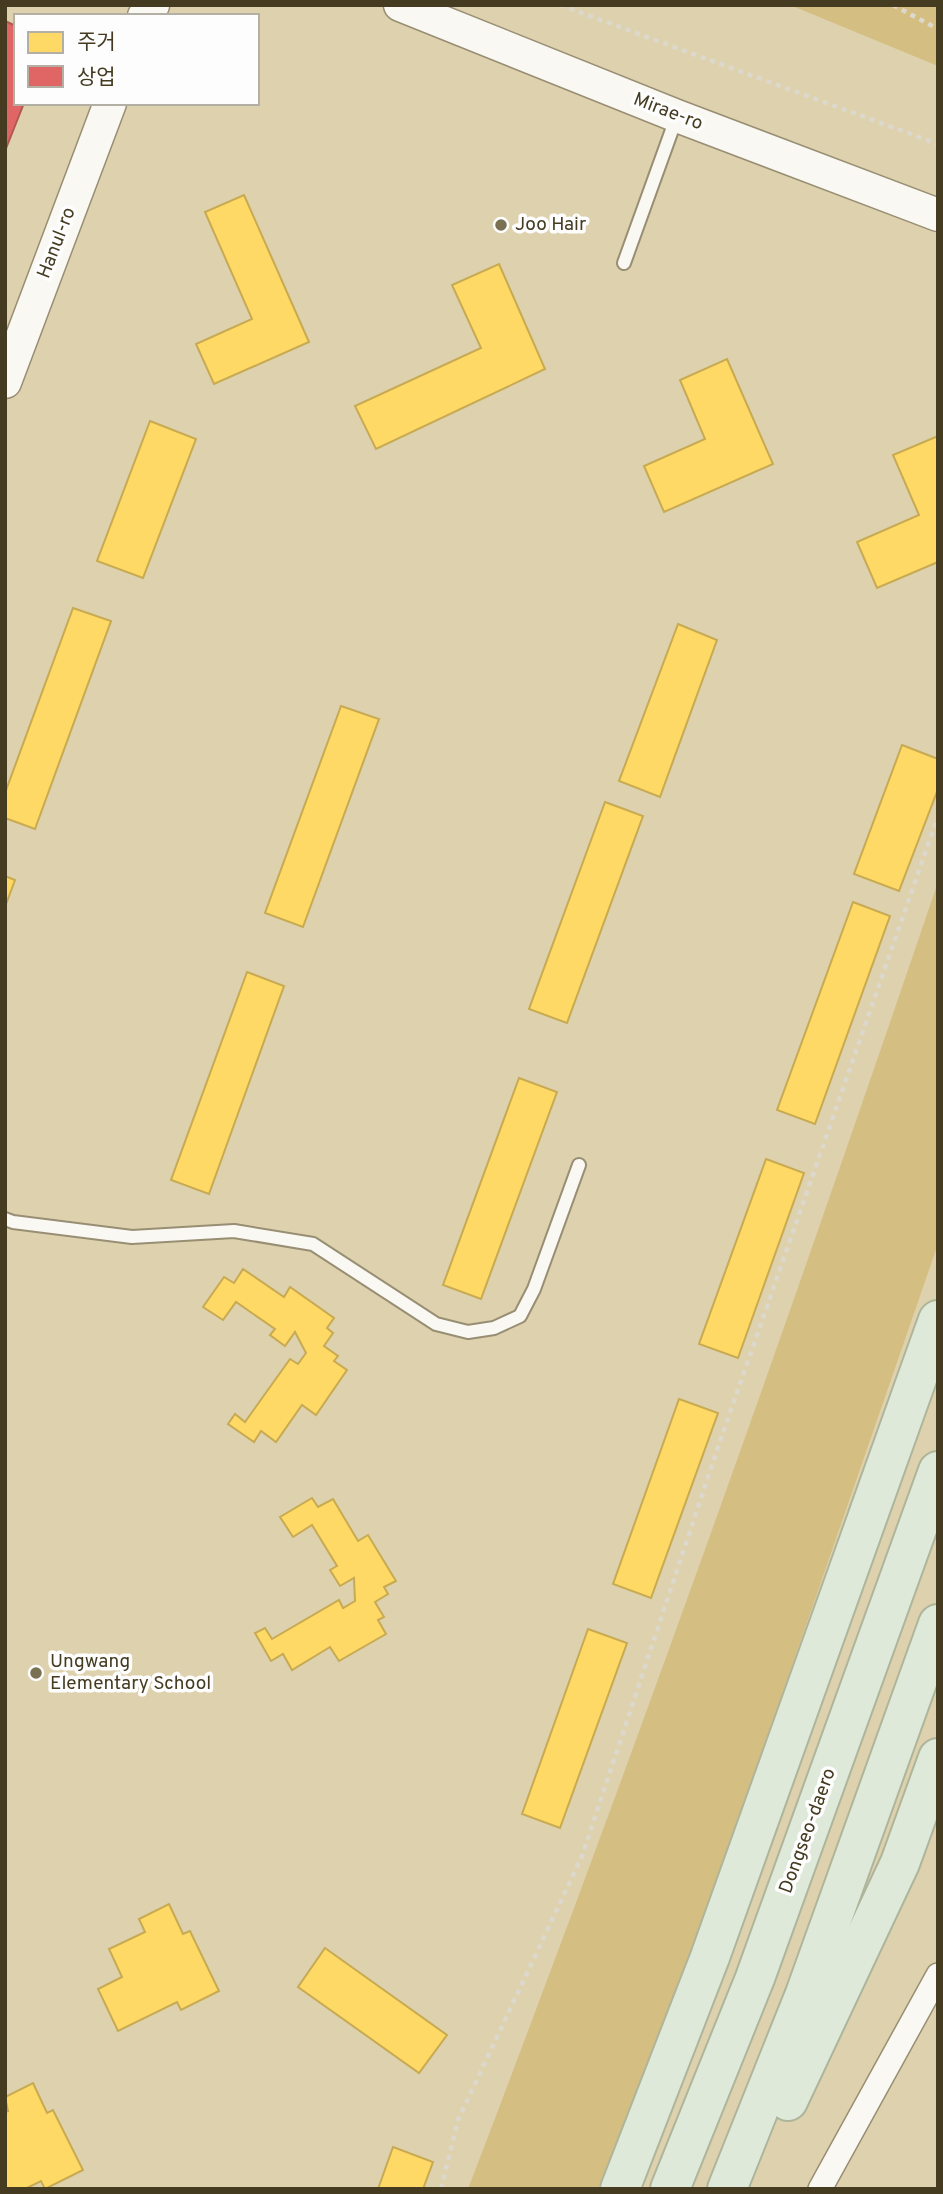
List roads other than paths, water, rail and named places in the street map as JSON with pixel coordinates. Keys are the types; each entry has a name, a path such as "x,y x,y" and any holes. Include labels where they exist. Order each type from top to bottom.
{"highway":[{"path":"620,2189 710,1957 938,1320"},
{"name":"Dongseo-daero","path":"670,2189 755,1978 938,1471"},
{"path":"727,2189 805,1994 938,1624"},
{"path":"747,2189 900,1863 938,1758"}],"main road":[{"name":"Mirae-ro","path":"400,5 677,116 938,215"},
{"name":"Hanul-ro","path":"5,382 109,105"}],"street":[{"path":"820,2189 938,1975"}],"lane":[{"path":"624,263 677,116"},
{"path":"5,1219 132,1237 234,1231 313,1244 436,1324 468,1332 494,1328 520,1317 534,1289 579,1165"}],"place":[{"name":"Joo Hair","path":"501,225"},
{"name":"Ungwang Elementary School","path":"36,1673"}]}
